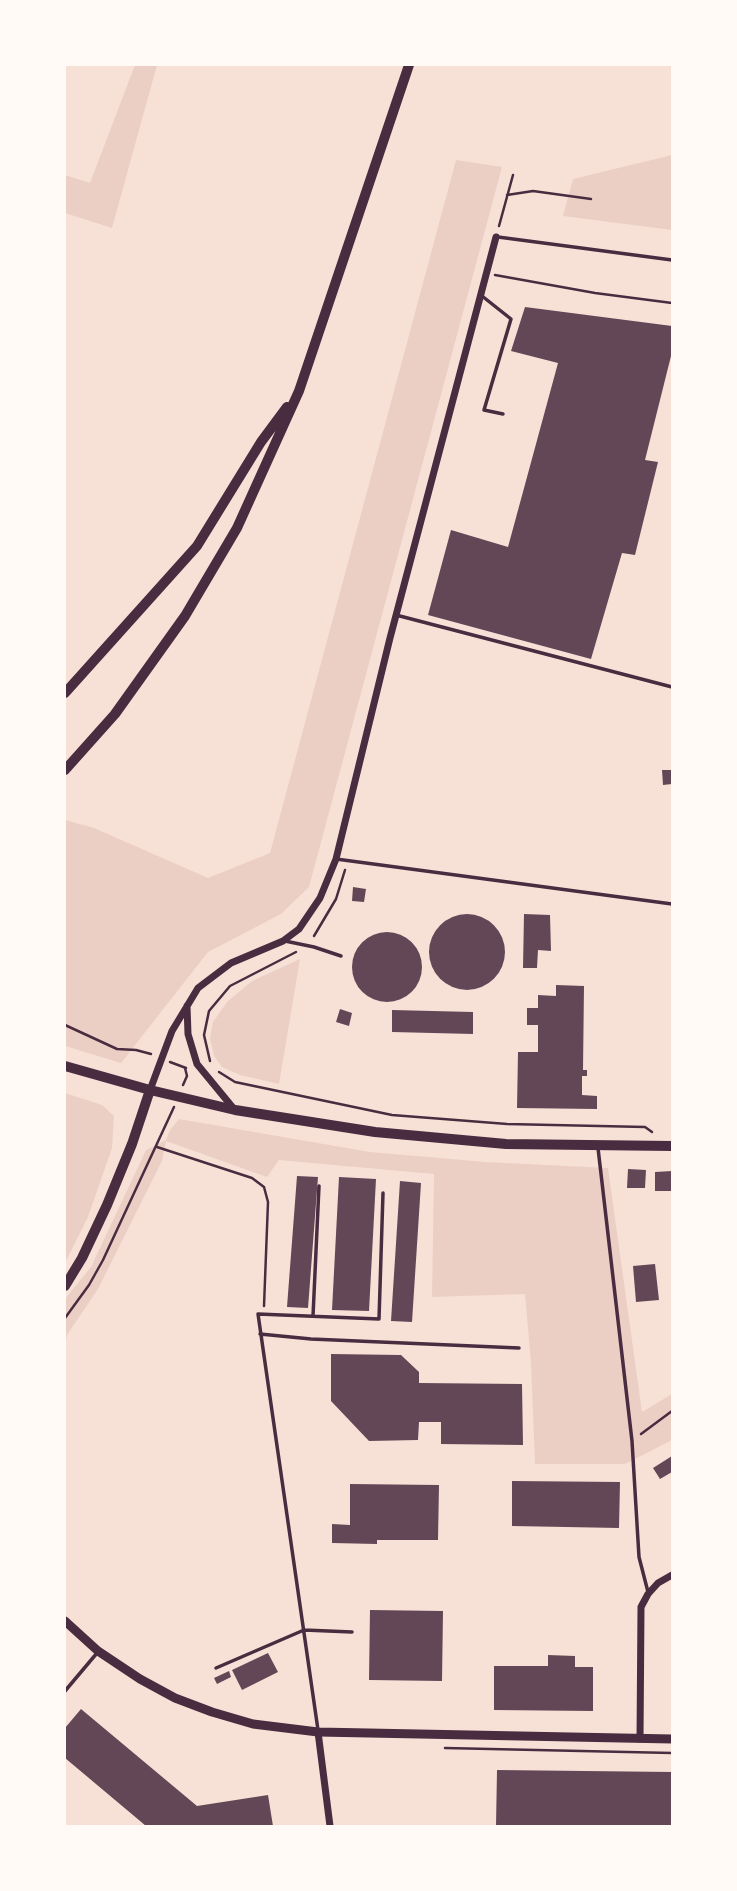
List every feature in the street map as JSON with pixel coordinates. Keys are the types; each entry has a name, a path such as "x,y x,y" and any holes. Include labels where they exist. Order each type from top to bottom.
{"main road":[{"path":"65,770 115,714 186,616 237,528 299,391 409,65"},
{"path":"65,693 197,546 261,442 299,391"},
{"path":"65,1066 235,1110 345,1128 506,1144 672,1146"},
{"path":"65,1286 82,1258 107,1205 150,1090"}],"street":[{"path":"150,1090 172,1031 198,988 232,963 283,941 299,929 320,898 336,859 396,615 496,237"},
{"path":"187,1006 188,1034 197,1064 235,1110"},
{"path":"640,1739 641,1607 658,1583 672,1574"},
{"path":"65,1621 98,1651 152,1685 212,1712 253,1724 318,1732 672,1739"},
{"path":"318,1732 330,1826"}],"lane":[{"path":"496,237 672,260"},
{"path":"481,294 511,319 484,410 503,414"},
{"path":"396,615 672,687"},
{"path":"336,859 672,904"},
{"path":"283,941 341,956"},
{"path":"597,1146 632,1441 639,1557 648,1594"},
{"path":"313,1316 319,1186"},
{"path":"318,1732 258,1314 379,1319 383,1193"},
{"path":"260,1334 311,1339 519,1348"},
{"path":"216,1668 304,1630 352,1632"},
{"path":"65,1691 98,1651"}],"path":[{"path":"496,237 513,175"},
{"path":"508,195 533,191 591,199"},
{"path":"485,274 672,303"},
{"path":"348,860 336,899 312,939 297,952 230,986 209,1012 204,1035 209,1060 217,1070 235,1082 392,1115 507,1124 645,1127 654,1133"},
{"path":"65,1025 117,1049 136,1050 185,1069 197,1064"},
{"path":"65,1318 103,1260 157,1147 187,1076 185,1069"},
{"path":"157,1147 252,1178 264,1187 268,1202 265,1305 258,1314"},
{"path":"632,1441 672,1412"}],"shaded area":[{"path":"135,65 157,65 112,228 65,213 65,175 90,183"},
{"path":"672,155 672,230 563,216 573,179"},
{"path":"456,160 502,167 309,887 281,914 208,952 121,1063 65,1046 65,820 94,828 208,878 270,853"},
{"path":"300,959 279,1084 240,1075 222,1067 214,1056 210,1038 213,1022 227,1002 252,981"},
{"path":"65,1093 102,1105 114,1116 112,1148 88,1217 65,1263"},
{"path":"179,1119 370,1152 486,1162 608,1168 642,1412 672,1394 672,1440 625,1464 535,1464 525,1294 432,1297 434,1174 279,1160 267,1177 166,1141 162,1161 98,1289 67,1335 65,1346 65,1299 91,1267 146,1150 166,1140"}],"building":[{"path":"525,307 672,326 672,352 645,460 658,462 635,555 622,553 591,659 428,615 451,530 508,547 558,363 511,351"},
{"path":"662,770 672,770 672,784 663,785"},
{"path":"353,887 366,889 364,902 352,901"},
{"path":"460,914 474,914 488,920 499,931 503,937 503,967 494,979 482,988 460,990 446,984 435,973 429,959 429,945 435,931 446,920"},
{"path":"524,914 550,915 551,951 538,950 537,968 523,968"},
{"path":"387,932 412,942 422,967 412,992 387,1002 362,992 352,967 362,942"},
{"path":"556,985 584,986 583,1070 587,1070 587,1076 582,1076 582,1095 597,1096 597,1109 517,1108 518,1052 538,1052 538,1025 527,1025 527,1008 538,1008 538,995 556,996"},
{"path":"340,1009 352,1013 349,1026 336,1022"},
{"path":"392,1010 473,1012 473,1034 392,1032"},
{"path":"628,1169 646,1170 645,1188 627,1188"},
{"path":"672,1171 672,1191 655,1191 655,1172"},
{"path":"297,1176 318,1177 308,1308 287,1307"},
{"path":"339,1177 376,1179 369,1311 332,1310"},
{"path":"400,1181 421,1183 412,1322 391,1321"},
{"path":"655,1264 659,1300 636,1302 633,1266"},
{"path":"331,1354 401,1355 419,1372 419,1383 522,1384 523,1445 441,1444 441,1422 419,1422 418,1440 369,1441 331,1401"},
{"path":"672,1456 672,1472 660,1479 653,1468"},
{"path":"512,1481 620,1482 619,1528 512,1526"},
{"path":"350,1484 439,1485 438,1540 377,1540 377,1544 332,1543 332,1524 350,1525"},
{"path":"370,1610 443,1611 442,1681 369,1680"},
{"path":"268,1653 278,1672 242,1690 232,1670"},
{"path":"548,1655 575,1656 575,1667 593,1667 593,1711 494,1710 494,1666 548,1666"},
{"path":"229,1671 231,1677 217,1684 214,1678"},
{"path":"81,1709 197,1806 268,1795 273,1826 146,1826 65,1758 65,1728"},
{"path":"497,1770 672,1772 672,1826 496,1826"}]}
